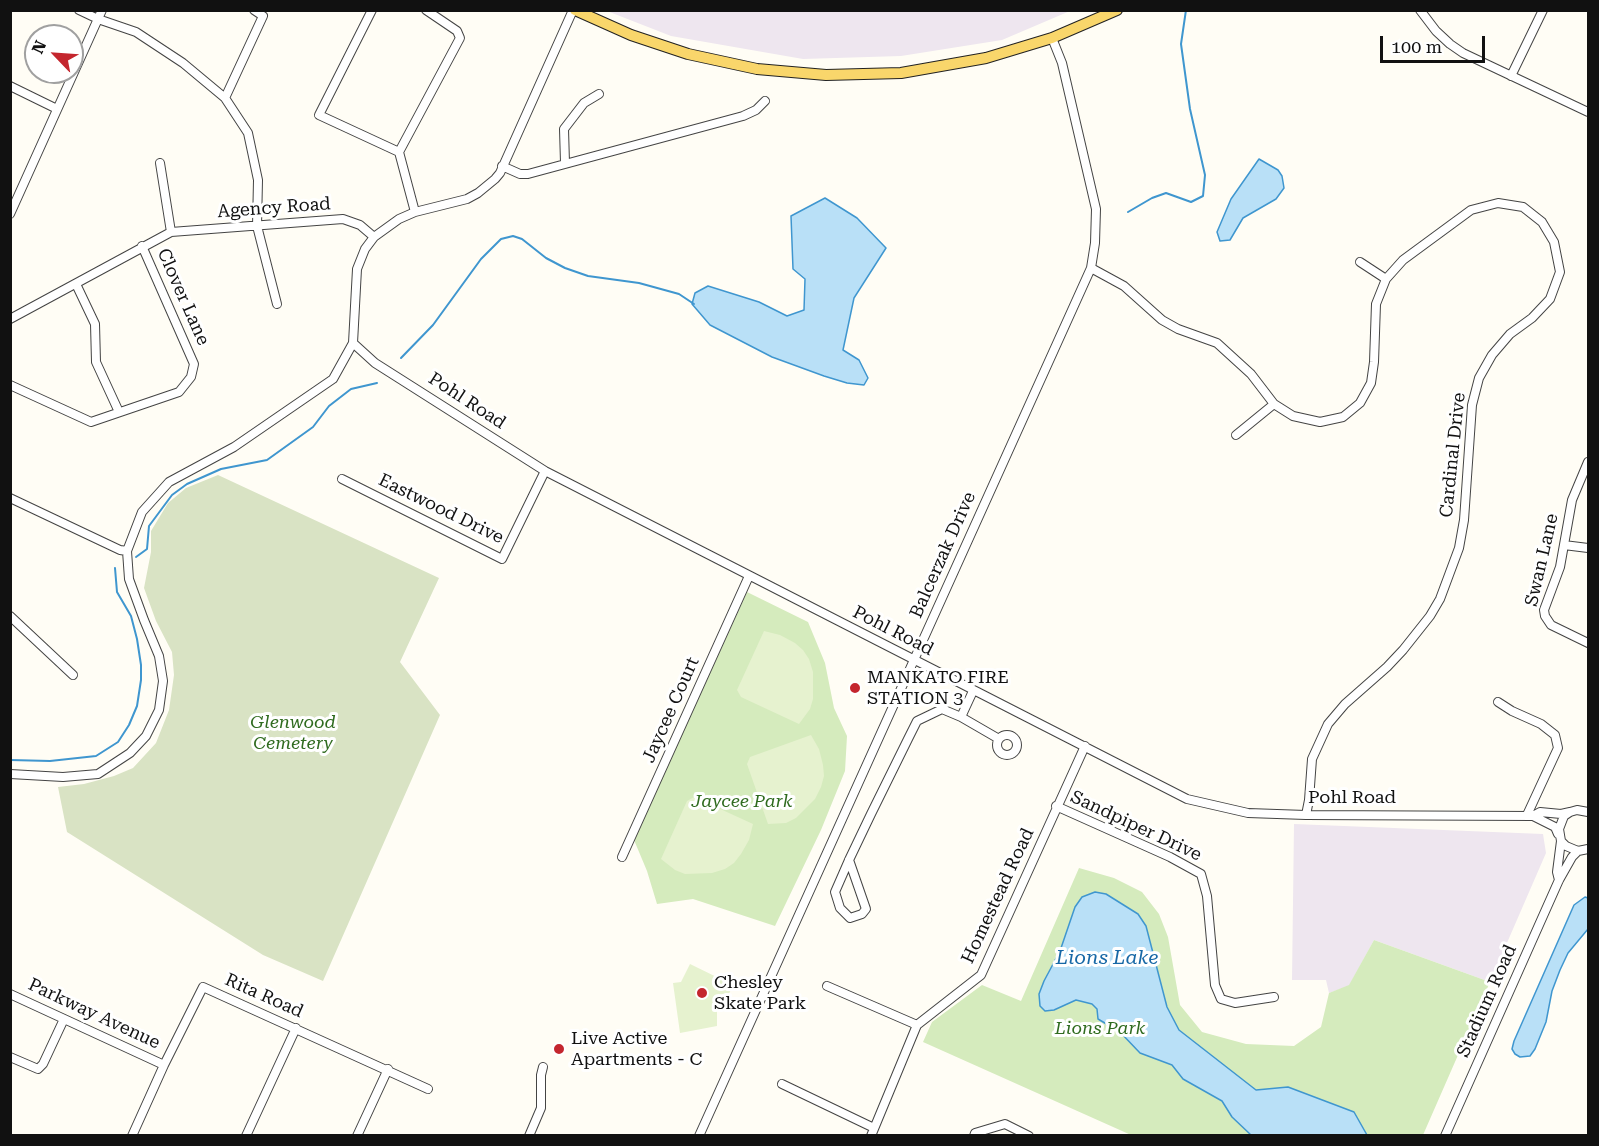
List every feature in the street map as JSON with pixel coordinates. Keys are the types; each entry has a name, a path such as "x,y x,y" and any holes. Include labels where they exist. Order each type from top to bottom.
{"main road":[{"path":"574,10 631,35 688,54 757,69 804,74 874,74 932,68 986,58 1052,38 1116,10"}],"street":[{"path":"79,10 100,15 136,32 183,63 225,98 248,133 258,180 257,226 278,304"},
{"path":"225,98 263,16 254,10"},
{"path":"372,10 319,115 399,152"},
{"path":"415,212 399,152 460,38 457,31 426,10"},
{"path":"10,774 63,777 98,774 130,753 146,736 159,710 163,681 159,656 129,579 127,552 142,512 169,482 234,447 333,379 353,343 357,269 365,249 387,226 415,212 467,200 478,194 495,179 574,10"},
{"path":"1420,10 1436,31 1463,53 1588,112"},
{"path":"1511,76 1544,10"},
{"path":"10,214 100,15"},
{"name":"Balcerzak Drive","path":"699,1136 1091,268 1095,243 1096,209 1062,63 1052,38"},
{"path":"10,86 57,109"},
{"path":"565,164 564,129 584,103 599,93"},
{"path":"502,166 520,174 528,174 743,116 756,110 765,100"},
{"path":"160,163 171,232"},
{"name":"Cardinal Drive","path":"1091,268 1124,286 1162,320 1178,329 1217,343 1251,374 1274,404 1293,416 1320,422 1343,417 1360,403 1371,383 1376,304 1386,279 1402,260 1471,210 1498,203 1523,207 1542,222 1554,242 1560,272 1550,299 1532,318 1510,334 1492,355 1479,378 1472,405 1464,520 1459,548 1440,599 1430,616 1403,650 1345,704 1328,724 1312,759 1306,815"},
{"name":"Agency Road","path":"10,319 171,232 343,219 360,225 374,237"},
{"name":"Clover Lane","path":"10,385 91,422 179,392 192,377 194,364 142,246"},
{"path":"1360,262 1386,279"},
{"path":"76,284 95,324 96,362 119,412"},
{"name":"Pohl Road","path":"353,343 375,363 545,471 973,692 1187,799 1248,813 1306,815 1530,815 1540,812 1561,814 1587,809"},
{"path":"1236,435 1274,404"},
{"name":"Swan Lane","path":"1588,462 1572,500 1558,574 1546,603 1545,616 1547,621 1556,628 1588,643"},
{"name":"Eastwood Drive","path":"342,479 502,559 545,471"},
{"path":"10,498 127,552"},
{"path":"1564,545 1588,548"},
{"name":"Jaycee Court","path":"622,857 749,576"},
{"path":"10,616 73,675"},
{"path":"961,717 973,692"},
{"path":"1498,702 1541,724 1555,735 1558,748 1530,815 1555,827 1566,846 1578,851 1588,849"},
{"path":"849,860 866,909 862,914 850,918 840,908 835,892 849,860 917,722 942,708 999,739"},
{"name":"Homestead Road","path":"872,1132 917,1025 981,975 1084,746"},
{"name":"Sandpiper Drive","path":"1056,806 1202,873 1207,896 1215,985 1221,999 1235,1003 1274,997"},
{"name":"Stadium Road","path":"1559,880 1557,872 1560,822 1570,812"},
{"name":"Stadium Road","path":"1445,1136 1559,880 1578,851"},
{"path":"827,986 917,1025"},
{"name":"Rita Road","path":"132,1136 203,987 428,1089"},
{"name":"Parkway Avenue","path":"10,994 164,1065"},
{"path":"10,1057 38,1069 43,1064 64,1019"},
{"path":"246,1136 296,1028"},
{"path":"529,1136 541,1108 543,1067"},
{"path":"357,1136 388,1069"},
{"path":"782,1084 872,1132"},
{"path":"974,1136 975,1133 1005,1124 1029,1136"}],"shaded area":[{"path":"607,11 1070,11 1002,40 901,56 803,59 671,36"},
{"path":"1294,824 1543,834 1546,853 1490,982 1374,940 1349,986 1329,993 1326,980 1292,980"}],"green space":[{"name":"Glenwood Cemetery","path":"218,475 439,578 400,662 440,715 323,981 263,955 67,832 58,787 84,784 133,768 156,743 169,710 174,675 172,652 156,621 144,588 151,552 151,531 168,503 186,488"},
{"name":"Jaycee Park","path":"747,592 808,622 825,663 834,708 847,736 845,771 821,830 775,926 693,899 657,904 634,840"},
{"path":"764,631 780,635 795,643 809,659 813,672 813,699 810,709 799,724 741,697 737,690"},
{"path":"811,735 819,749 823,765 824,776 821,787 815,799 796,818 786,823 768,824 747,764 750,757"},
{"path":"694,797 753,824 749,840 741,854 725,869 712,873 685,874 675,870 661,859 687,801"},
{"name":"Lions Park","path":"1079,868 1114,878 1142,892 1159,914 1168,937 1180,1005 1202,1032 1246,1044 1294,1046 1321,1027 1329,993 1349,985 1374,940 1490,982 1423,1135 1131,1135 923,1042 932,1022 982,985 1021,1001"},
{"name":"Chesley Skate Park","path":"690,964 733,985 724,1005 714,1001 717,1006 717,1026 680,1033 673,983 681,982"}],"water":[{"path":"1259,159 1278,170 1282,176 1284,188 1276,199 1243,218 1230,240 1220,241 1217,232 1231,199"},
{"path":"825,198 857,218 886,248 854,298 843,350 859,360 868,378 864,385 824,376 772,357 710,325 692,304 695,293 708,286 759,302 787,316 804,310 805,279 793,269 791,216"},
{"name":"Lions Lake","path":"1095,892 1106,894 1138,914 1146,926 1167,1007 1179,1030 1256,1090 1288,1087 1354,1112 1367,1135 1251,1135 1232,1117 1222,1101 1183,1079 1172,1065 1140,1053 1120,1032 1098,1019 1097,1009 1092,1004 1076,1000 1054,1010 1045,1011 1040,1006 1039,994 1060,951 1075,907 1082,897"},
{"path":"1585,897 1588,898 1588,929 1568,953 1560,970 1552,991 1546,1022 1535,1049 1530,1056 1520,1057 1512,1049 1514,1041 1574,905"}],"waterway":[{"path":"1128,212 1166,193 1191,202 1203,196 1205,175 1190,109 1181,44 1186,10"},
{"path":"401,358 433,325 481,259 501,239 513,236 522,239 546,258 565,268 588,276 639,283 679,294 694,304"},
{"path":"136,557 147,549 149,526 172,495 187,484 221,469 267,460 313,427 329,406 351,389 377,383"},
{"path":"10,760 50,761 96,756 118,742 129,725 137,706 141,665 131,616 117,592 115,568"}],"place":[{"name":"MANKATO FIRE STATION 3","path":"855,688"},
{"name":"Chesley Skate Park","path":"702,993"},
{"name":"Live Active Apartments - C","path":"559,1049"}]}
